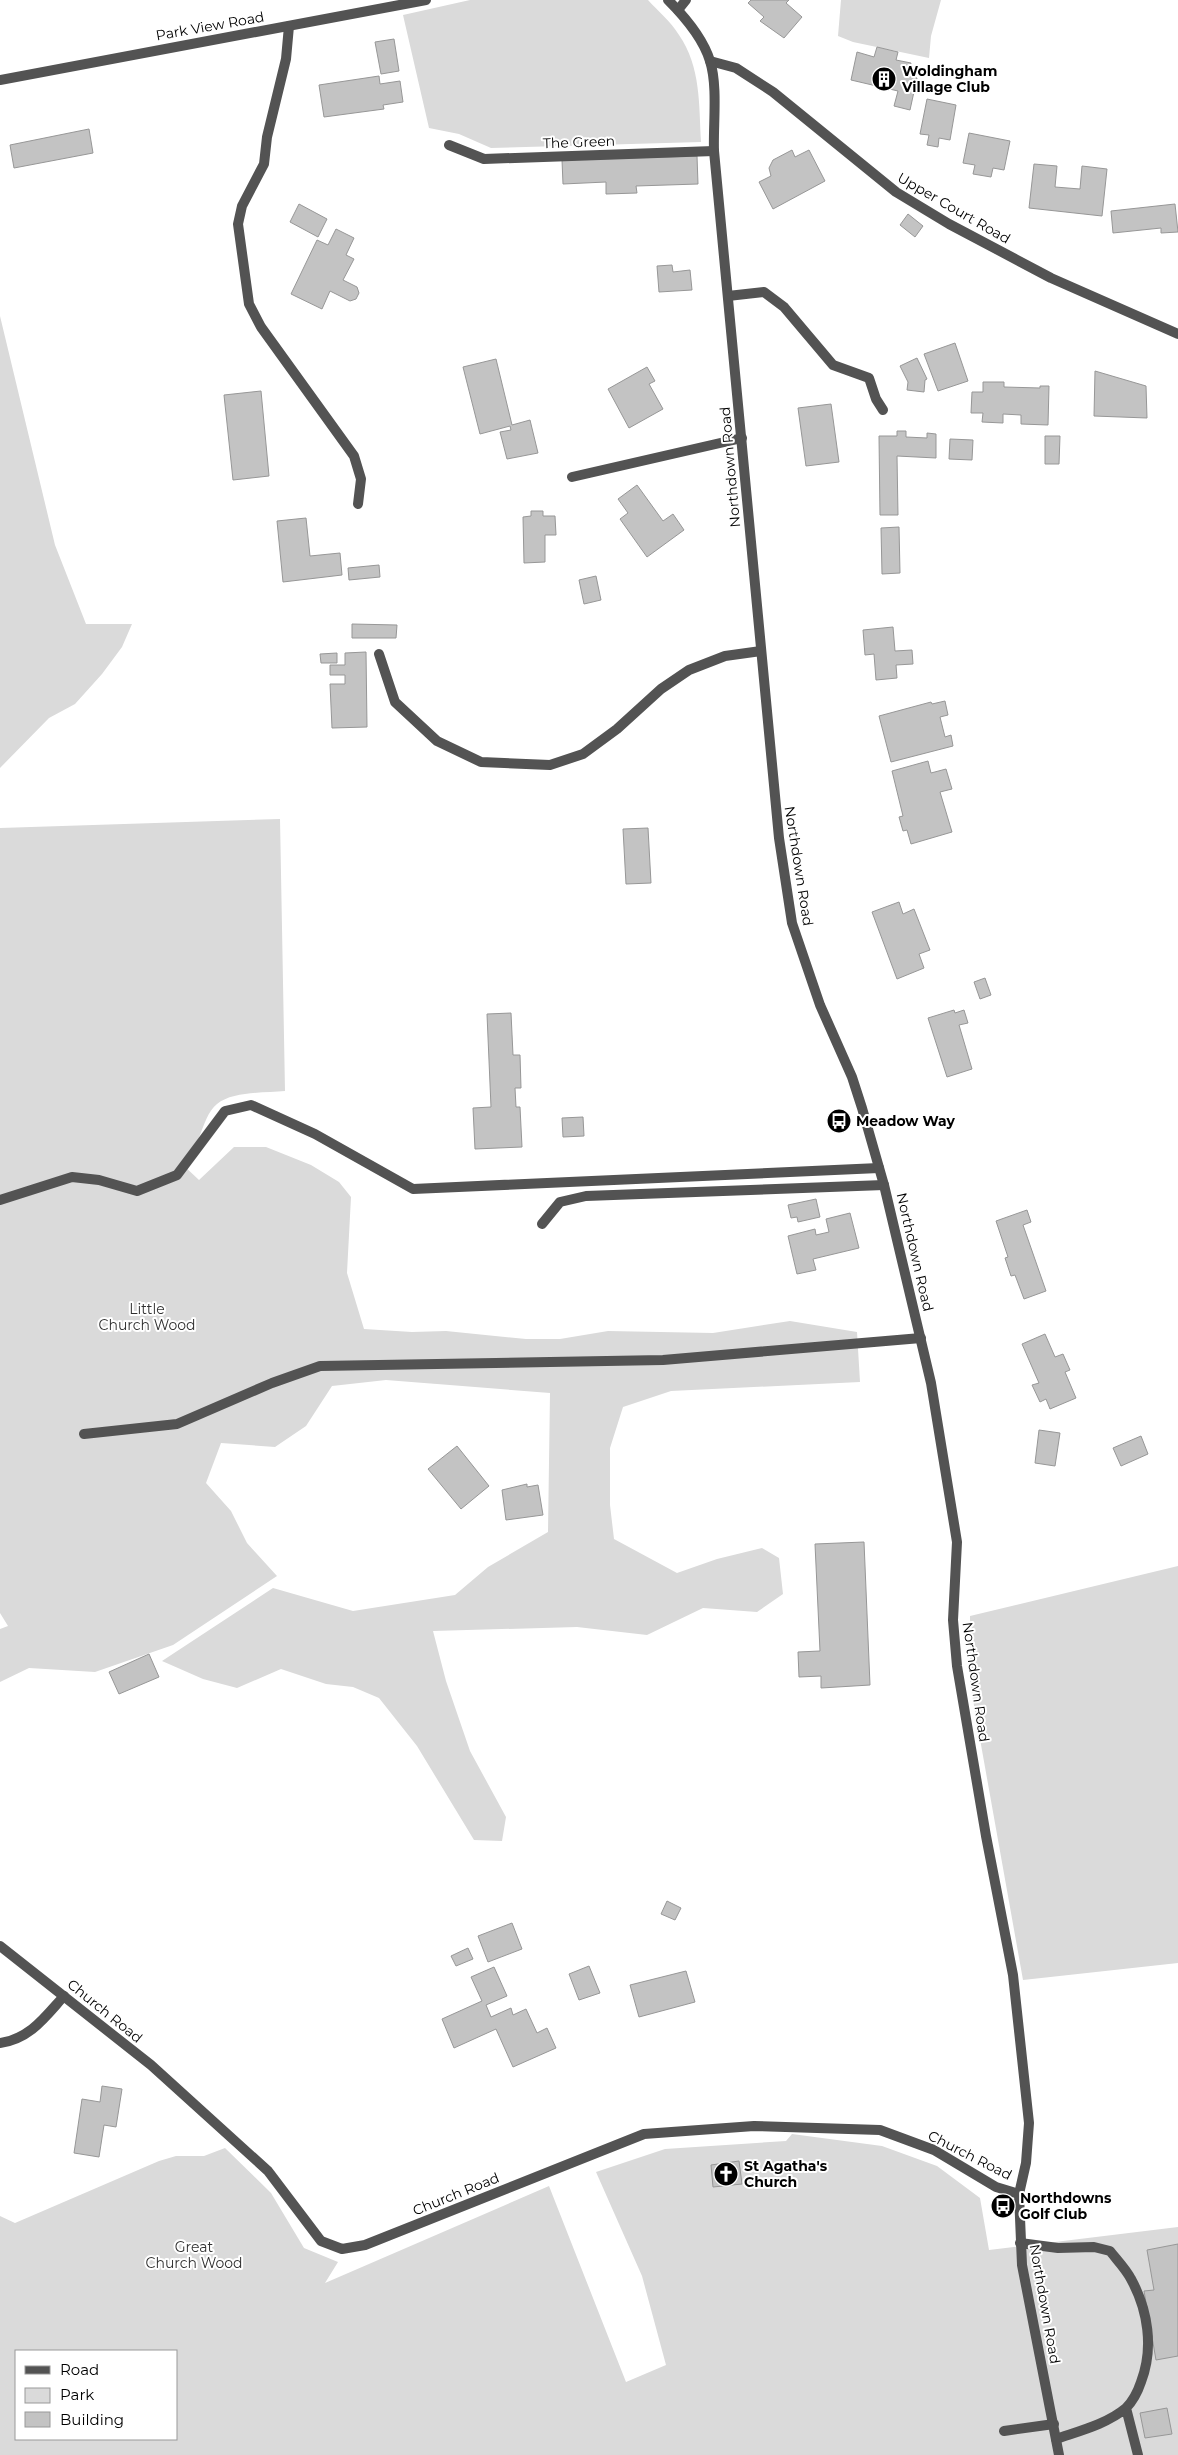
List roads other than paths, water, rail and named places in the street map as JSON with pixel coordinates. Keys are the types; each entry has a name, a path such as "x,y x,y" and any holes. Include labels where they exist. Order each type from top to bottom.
{"street":[{"name":"Park View Road","path":"0,80 202,40 289,26 426,0"},
{"path":"668,0 696,32 710,61"},
{"path":"678,10 686,0"},
{"path":"289,26 286,59 268,137 264,164 242,206 238,224 240,246 249,304 261,327 354,456 361,479 358,504"},
{"name":"Northdown Road","path":"710,61 714,151 779,838 792,922 820,1005 852,1077 884,1185 921,1338 934,1403 957,1542 953,1620 957,1666 986,1836 1013,1975 1029,2123 1026,2163 1019,2194 1020,2243 1026,2284 1060,2455"},
{"name":"Upper Court Road","path":"710,61 736,68 773,92 896,192 949,224 1060,282 1178,334"},
{"name":"The Green","path":"449,145 484,159 714,151"},
{"path":"728,296 764,292 784,307 833,365 869,378 876,399 883,410"},
{"path":"572,477 742,438"},
{"path":"378,654 395,702 437,741 481,762 550,765 583,754 617,729 661,689 689,670 725,656 761,651"},
{"path":"0,1200 72,1177 99,1180 137,1191 177,1175 225,1111 251,1105 315,1134 413,1189 878,1168"},
{"path":"542,1224 560,1202 586,1196 884,1185"},
{"path":"84,1434 177,1424 272,1383 320,1366 663,1360 921,1338"},
{"name":"Church Road","path":"0,1946 151,2065 268,2171 321,2241 342,2249 365,2246 644,2134 754,2126 880,2130 934,2150 996,2187 1019,2194"},
{"path":"0,2043 13,2041 33,2030 64,1996"},
{"path":"1020,2243 1058,2248 1094,2247 1110,2251 1131,2278 1144,2314 1150,2347 1148,2365 1141,2383 1126,2408 1099,2424 1056,2440"},
{"path":"1126,2408 1138,2455"},
{"path":"1004,2431 1054,2424"}],"place":[{"name":"Woldingham Village Club","path":"884,79"},
{"name":"Meadow Way","path":"839,1121"},
{"name":"St Agatha's Church","path":"726,2174"},
{"name":"Northdowns Golf Club","path":"1003,2206"}],"park label":[{"name":"Little Church Wood","path":"147,1318"},
{"name":"Great Church Wood","path":"194,2256"}]}
